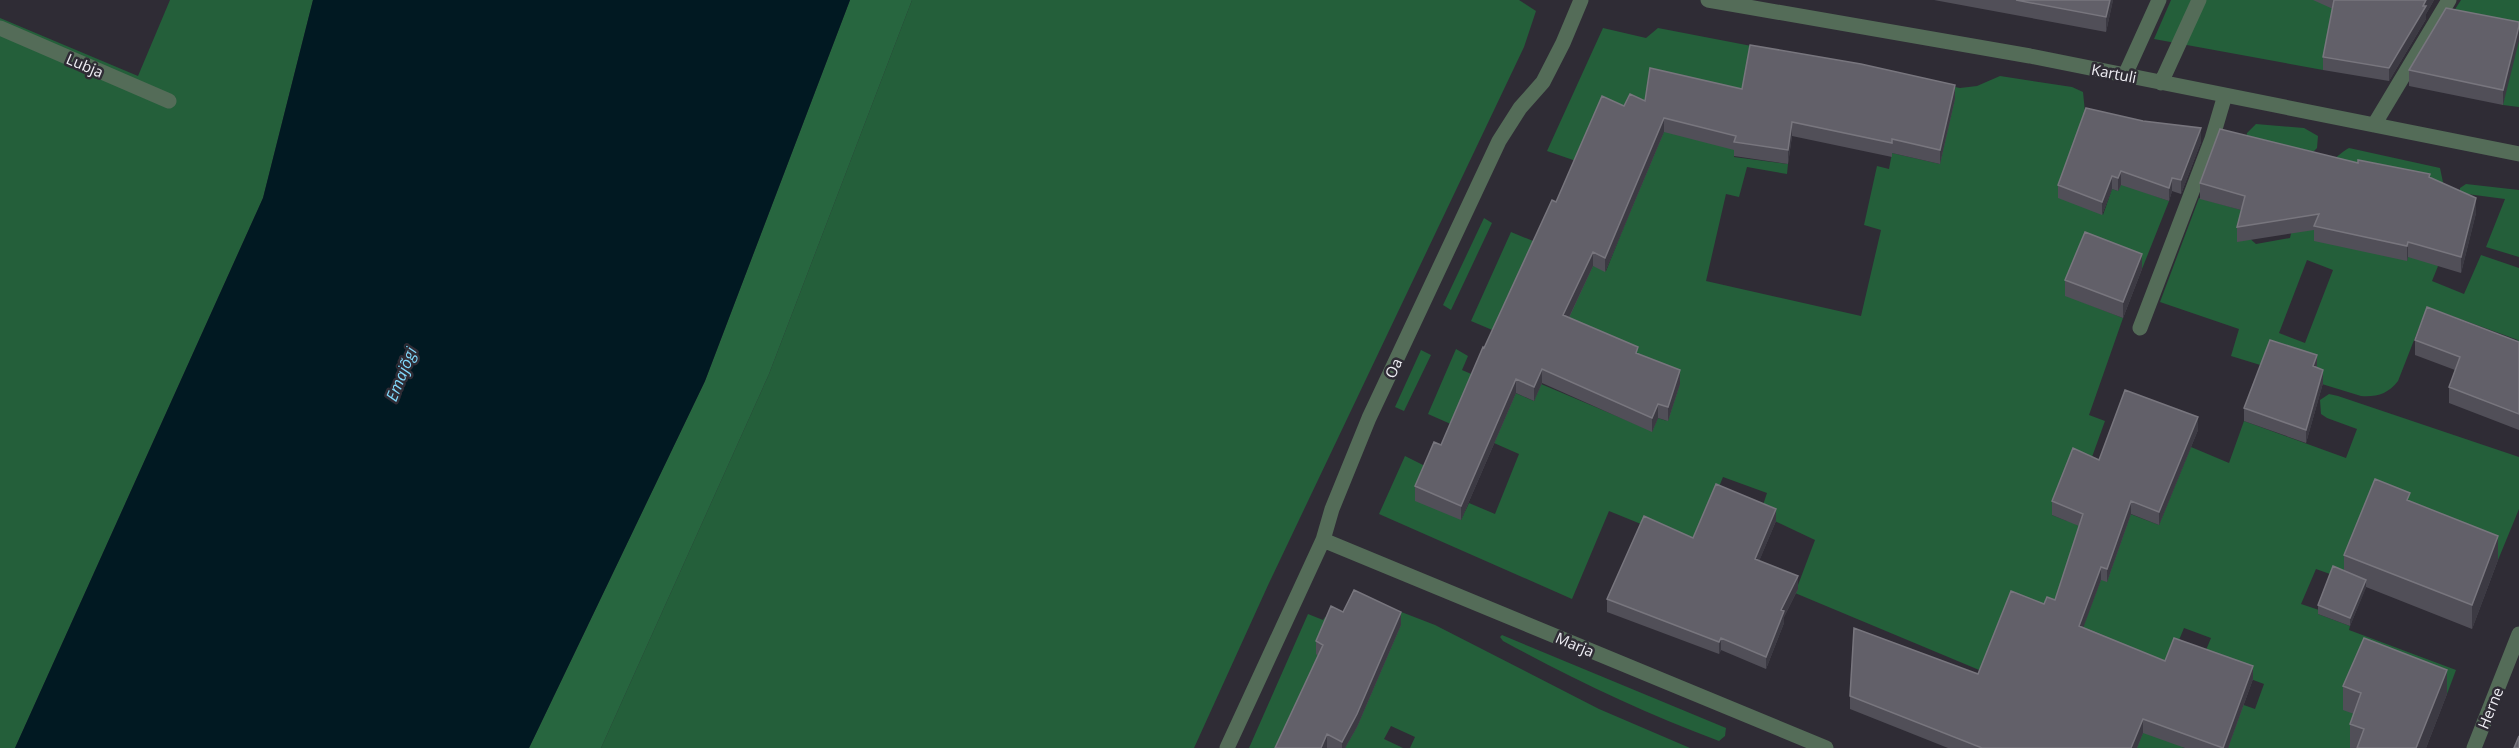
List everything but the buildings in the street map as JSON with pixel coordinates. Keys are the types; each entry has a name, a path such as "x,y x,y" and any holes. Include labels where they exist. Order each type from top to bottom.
{"street":[{"name":"Oa","path":"1227,748 1323,540 1332,508 1369,418 1499,141 1520,108 1543,82 1581,0"},
{"name":"Kartuli","path":"1708,0 2030,56 2519,154"},
{"path":"2125,75 2159,0"},
{"path":"2161,83 2199,0"},
{"path":"2374,125 2449,0"},
{"name":"Lubja","path":"0,28 169,101"},
{"path":"2140,328 2212,139 2225,95"},
{"name":"Marja","path":"1323,540 1826,748"},
{"name":"Herne","path":"2474,748 2519,634"}],"green space":[{"path":"170,0 313,0 263,198 15,748 0,748 0,18 138,76"},
{"path":"850,0 912,0 769,374 601,748 529,748 705,381"},
{"path":"912,0 1519,0 1536,11 1524,47 1269,583 1194,748 601,748 769,374"},
{"path":"2171,0 2387,0 2330,35 2323,70 2154,39"},
{"path":"2461,0 2519,0 2519,107 2503,105 2437,37"},
{"path":"1603,28 1646,38 1658,28 1793,54 1740,119 1734,157 1788,164 1787,174 1747,167 1739,197 1726,194 1706,281 1861,316 1881,230 1864,225 1877,166 1889,169 1892,153 1940,164 1893,75 1960,88 1977,86 2000,76 2072,87 2083,92 2086,122 2103,215 2112,189 2118,191 2127,168 2144,192 2169,201 2142,269 2085,248 2065,295 2123,318 2089,415 2105,421 2088,468 2052,515 2067,521 2078,494 2159,525 2191,447 2229,463 2244,421 2346,458 2357,429 2321,414 2320,400 2329,394 2519,457 2519,509 2498,560 2443,538 2344,579 2316,569 2301,604 2319,610 2318,614 2350,626 2349,630 2456,670 2447,694 2383,669 2361,717 2351,748 2228,748 2238,718 2182,747 2185,748 2137,748 1984,672 1795,593 1815,540 1760,514 1767,493 1723,477 1695,546 1609,511 1572,599 1379,514 1405,456 1429,468 1461,520 1469,503 1495,514 1519,454 1428,414 1456,349 1468,356 1462,370 1534,401 1541,384 1652,431 1658,418 1667,421 1497,332 1471,321 1511,232 1606,271 1632,207 1579,162 1547,151","holes":["2184,628 2211,638 2191,686 2164,676","2216,666 2264,684 2255,709 2207,692"]},
{"path":"2256,124 2304,128 2318,136 2317,148 2312,153 2246,140 2247,133"},
{"path":"2349,148 2440,168 2444,187 2460,197 2460,188 2466,184 2519,190 2519,257 2486,247 2505,199 2467,194 2432,281 2464,294 2481,255 2519,268 2519,371 2508,368 2518,340 2427,307 2398,381 2382,394 2361,396 2231,356 2239,329 2160,302 2199,198 2245,211 2240,230 2256,244 2290,238 2296,209 2304,195 2343,151","holes":["2307,260 2333,270 2305,343 2279,333"]},
{"path":"1484,218 1492,223 1451,310 1443,305"},
{"path":"1421,350 1431,355 1404,411 1395,407"},
{"path":"1391,608 1435,625 1599,709 1690,748 1410,748 1415,737 1391,726 1384,739 1403,748 1345,748 1363,710 1281,748 1249,748 1308,614 1323,620 1325,617 1331,619 1387,619"},
{"path":"1502,635 1726,728 1725,736 1719,741 1636,707 1503,641 1500,637"}],"water":[{"name":"Emajõgi","path":"313,0 850,0 705,381 529,748 15,748 263,198"}]}
